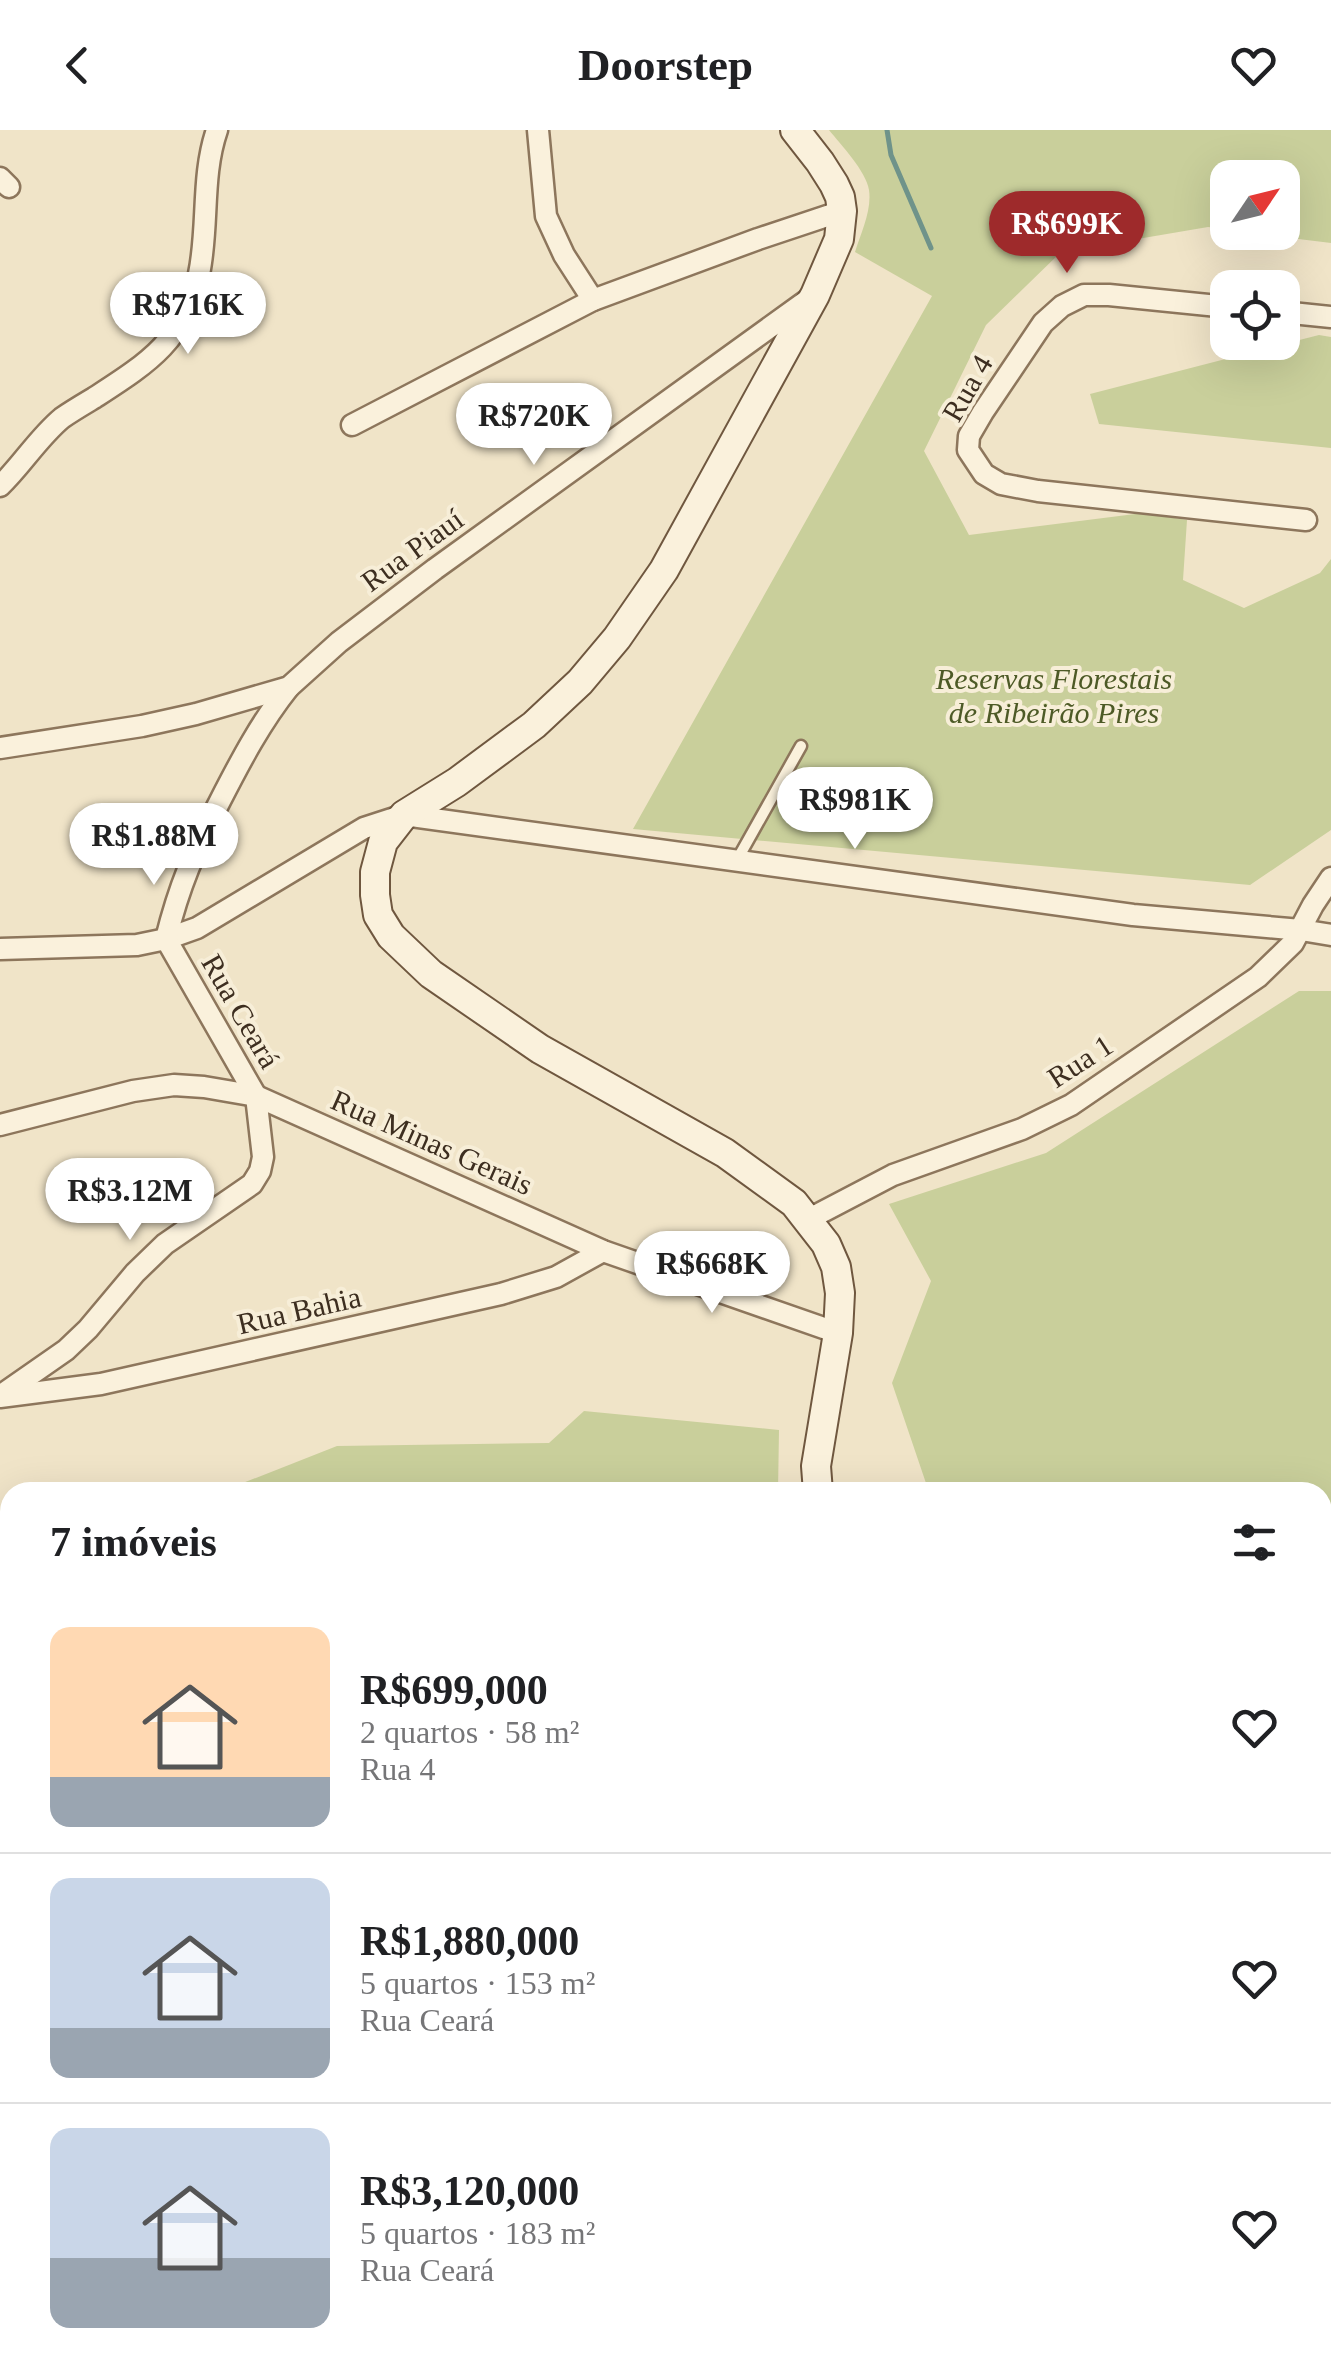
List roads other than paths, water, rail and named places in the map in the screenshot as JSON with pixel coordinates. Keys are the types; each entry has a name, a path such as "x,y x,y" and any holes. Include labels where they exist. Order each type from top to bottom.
{"main road":[{"path":"795,130 840,197 839,239 815,294 664,570 617,638 580,682 534,725 457,782 404,815 383,842 375,895 378,914 390,936 431,974 524,1038 724,1153 794,1202 826,1244 836,1267 840,1293 838,1333 816,1466 817,1482"}],"street":[{"path":"0,486 62,418 146,364 170,339 186,314 199,272 210,152 217,130"},
{"path":"538,130 546,216 564,256 594,300"},
{"path":"352,425 594,300 842,211"},
{"name":"Rua Piauí","path":"0,748 142,726 290,686 339,642 435,569 815,294"},
{"name":"Rua 4","path":"1210,304 1108,294 1084,296 1062,306 1043,323 983,412 969,436 968,450 984,474 1001,484 1306,520"},
{"path":"1300,314 1331,317"},
{"name":"Rua Ceará","path":"0,1397 66,1350 165,1244 252,1184 260,1170 263,1143 256,1096 166,940 191,857 249,743 290,686"},
{"path":"0,949 137,945 166,940 197,928 364,828 404,815 1133,915 1331,935"},
{"name":"Rua 1","path":"807,1220 893,1175 1022,1130 1072,1105 1258,977 1301,930 1331,878"},
{"name":"Rua Minas Gerais","path":"0,1125 133,1090 174,1084 256,1096 603,1252 838,1333"},
{"name":"Rua Bahia","path":"0,1397 101,1384 501,1294 556,1277 603,1252"}],"lane":[{"path":"736,861 801,746"}],"waterway":[{"path":"887,130 891,155 931,248"}],"park label":[{"name":"Reservas Florestais de Ribeirão Pires","path":"1054,695"}]}
